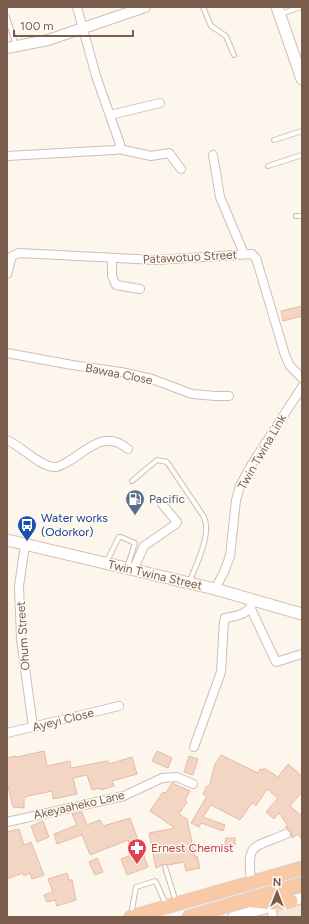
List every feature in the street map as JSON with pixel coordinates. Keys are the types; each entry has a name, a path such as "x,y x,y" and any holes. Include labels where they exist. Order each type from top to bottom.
{"highway":[{"path":"131,917 302,868"},
{"path":"189,917 242,900 302,884"},
{"path":"262,906 272,892"},
{"path":"242,900 262,906 296,900"}],"main road":[{"path":"278,11 302,79"},
{"name":"Twin Twina Street","path":"7,540 215,589 252,605 302,614"}],"street":[{"path":"77,7 96,76 120,144 119,149"},
{"path":"12,47 48,40 145,7"},
{"path":"110,115 160,103"},
{"path":"7,156 119,149 151,156 169,153 181,169"},
{"path":"213,155 220,197 244,254"},
{"name":"Patawotuo Street","path":"7,274 12,256 19,253 156,260 252,254 256,258 285,355 290,366 302,378"},
{"path":"112,258 112,276 116,284 140,289"},
{"name":"Bawaa Close","path":"7,353 121,372 152,379 192,394 229,396"},
{"name":"Twin Twina Link","path":"215,589 230,556 236,500 240,486 252,464 302,387"},
{"path":"7,440 47,466 56,467 98,442 109,439 120,442 128,449"},
{"path":"130,569 144,546 177,522 162,504"},
{"name":"Ohum Street","path":"25,545 20,586 21,639 33,727"},
{"path":"194,747 221,672 225,618 241,614 252,605 276,662 302,654"},
{"name":"Ayeyi Close","path":"7,733 119,706"},
{"name":"Akeyaaheko Lane","path":"7,822 124,796 162,778 177,776 193,784"},
{"path":"250,883 248,858 250,851 255,847 286,834"},
{"path":"233,917 262,906 273,917"}],"lane":[{"path":"203,7 211,26 226,36 234,55"},
{"path":"278,11 300,7"},
{"path":"7,17 12,47"},
{"path":"274,140 302,132"},
{"path":"268,166 302,155"},
{"path":"296,216 302,216"},
{"path":"132,481 157,460 167,462 204,517 207,523 206,536 189,583"},
{"path":"105,563 119,538 122,537 135,543 130,569"},
{"path":"165,867 172,905"},
{"path":"131,917 136,887 152,881 155,881 172,905"}],"shaded area":[{"path":"302,904 302,917 256,917"}],"building":[{"path":"302,306 302,316 283,321 281,311"},
{"path":"44,751 47,766 70,761 71,768 108,761 109,764 132,757 137,774 112,781 114,786 101,790 100,788 92,790 87,775 73,778 77,794 53,799 52,791 24,798 24,808 13,807 7,782 7,758"},
{"path":"157,751 172,758 168,768 152,761"},
{"path":"221,755 258,773 260,769 263,770 264,768 278,777 288,764 302,776 302,792 290,806 302,816 302,840 298,834 292,838 291,832 285,827 288,826 279,813 274,819 266,812 278,798 267,789 256,806 252,803 240,820 211,805 203,817 225,825 223,831 201,823 199,827 191,823 207,796 203,794 207,786 209,787 215,764"},
{"path":"189,756 198,759 193,775 184,772"},
{"path":"172,783 190,791 185,800 187,802 179,814 187,819 195,857 197,856 200,868 186,871 184,862 168,865 164,864 156,868 149,833 175,828 150,811 163,792 166,793"},
{"path":"82,812 87,825 100,820 103,826 130,818 148,867 127,875 121,859 134,854 128,840 90,855 82,835 57,844 54,834 77,825 72,814"},
{"path":"43,821 49,837 37,842 31,826"},
{"path":"19,829 24,845 31,842 44,875 32,879 30,873 24,876 23,873 7,879 7,832"},
{"path":"226,838 235,838 235,845 225,845"},
{"path":"97,858 103,872 95,875 89,862"},
{"path":"67,873 69,880 72,880 76,900 57,906 55,900 47,902 44,895 53,892 48,879"}],"place":[{"name":"Pacific","path":"135,516"},
{"name":"Water works (Odorkor)","path":"27,542"},
{"name":"Ernest Chemist","path":"137,865"}]}
